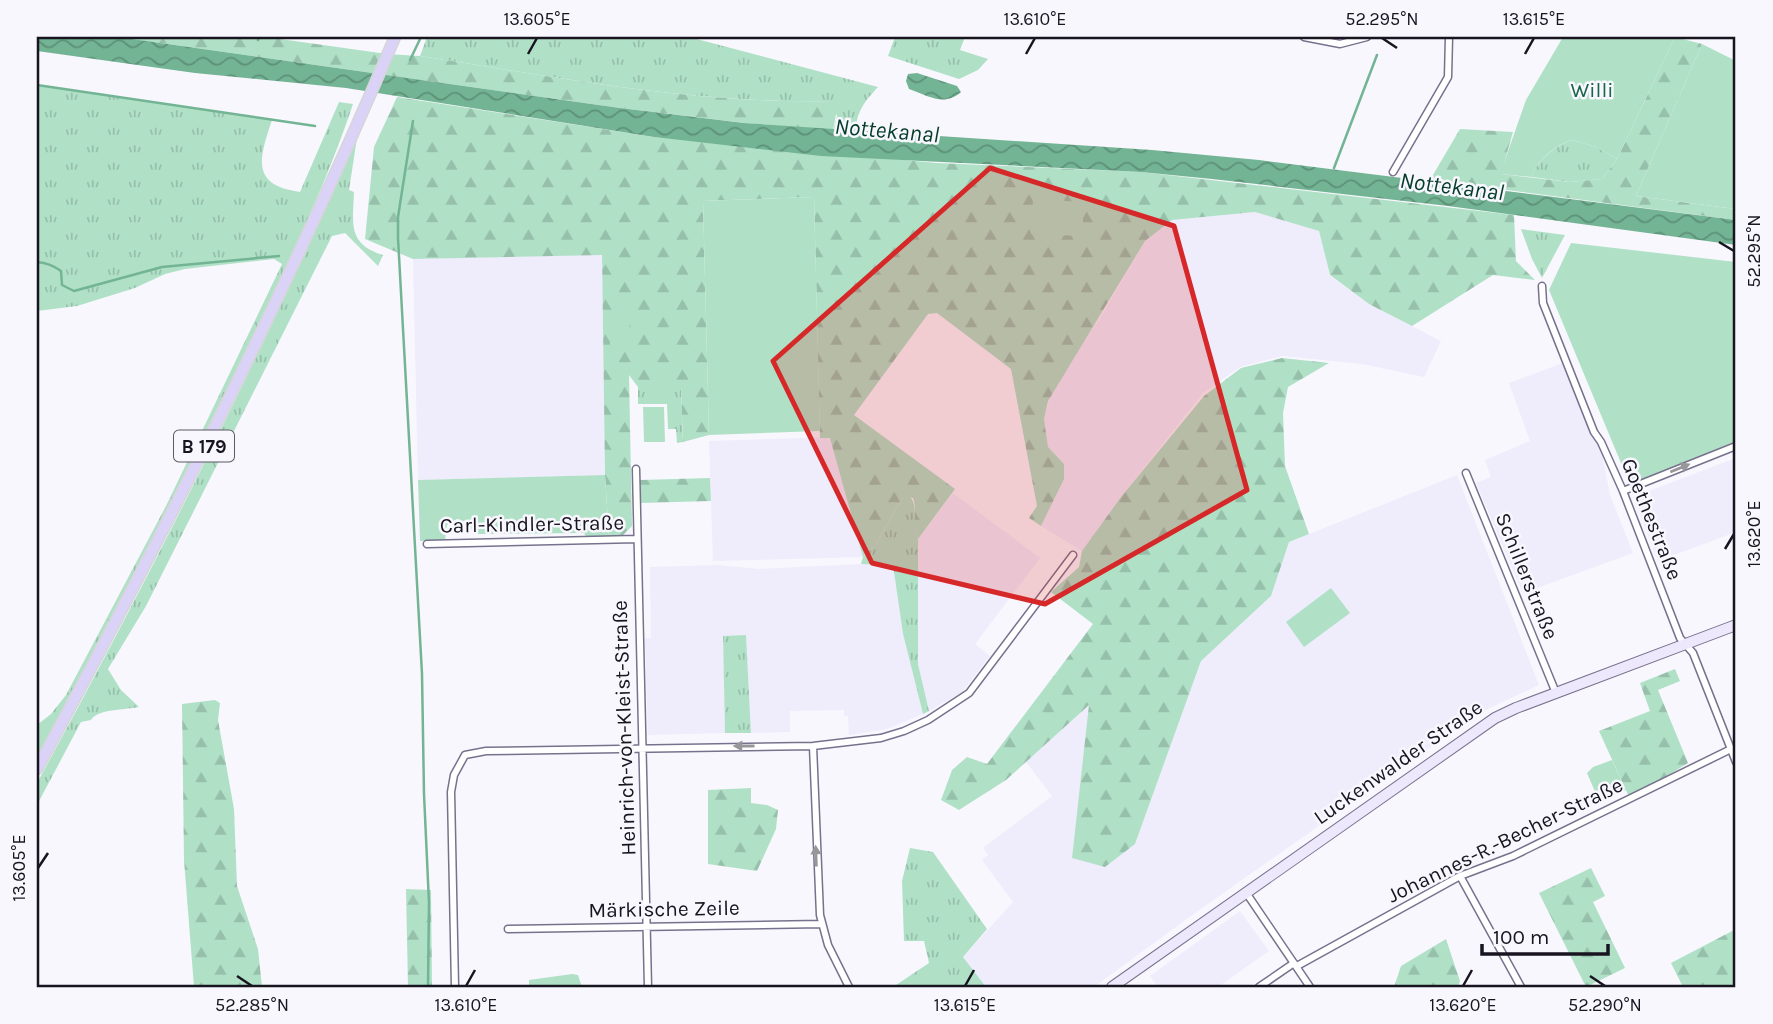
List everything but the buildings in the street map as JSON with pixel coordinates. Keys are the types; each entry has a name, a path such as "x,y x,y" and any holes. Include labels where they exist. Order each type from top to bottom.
{"main road":[{"name":"B 179","path":"37,769 141,574 239,376 395,37"},
{"name":"Luckenwalder Straße","path":"1112,987 1486,723 1556,692 1736,625"}],"street":[{"path":"1304,37 1340,44 1367,37"},
{"path":"1393,172 1448,77 1449,37"},
{"name":"Goethestraße","path":"1542,286 1544,303 1594,432 1623,491 1680,638 1693,653 1736,762"},
{"path":"1623,491 1736,446"},
{"name":"Heinrich-von-Kleist-Straße","path":"636,469 648,987"},
{"name":"Schillerstraße","path":"1466,474 1556,692"},
{"name":"Carl-Kindler-Straße","path":"427,544 637,539"},
{"path":"455,987 451,792 454,775 461,759 468,753 813,746 881,738 928,720 960,701 972,689 1073,555"},
{"path":"813,746 817,895 821,924 828,945 849,987"},
{"name":"Johannes-R.-Becher-Straße","path":"1259,987 1460,876 1513,856 1731,749"},
{"path":"1460,876 1521,987"},
{"path":"1247,894 1310,987"},
{"name":"Märkische Zeile","path":"508,929 821,924"}],"highlighted area":[{"path":"990,168 1174,226 1247,490 1045,604 872,563 773,361"}],"shaded area":[{"path":"1255,212 1319,231 1330,276 1369,304 1441,341 1424,377 1362,364 1283,356 1240,367 1203,393 1082,551 1041,526 1064,479 1064,464 1048,448 1044,419 1052,390 1103,313 1145,241 1172,220"},
{"path":"602,254 605,475 418,480 413,259"},
{"path":"1563,363 1593,433 1600,443 1610,495 1633,553 1523,593 1476,483 1491,477 1485,460 1530,441 1509,383"},
{"path":"830,437 863,557 713,561 709,441"},
{"path":"1736,458 1736,532 1658,561 1633,497"},
{"path":"1457,475 1539,685 1479,713 1094,987 986,987 963,957 1013,902 982,860 988,855 983,848 1052,796 1026,762 1090,704 1072,857 1135,844 1201,661 1271,596 1289,542"},
{"path":"953,493 1040,558 975,644 990,656 962,692 929,711 918,664 918,539"},
{"path":"893,564 903,634 923,714 887,729 849,735 848,716 844,716 844,710 790,711 790,732 751,733 746,635 723,636 725,733 648,735 645,638 651,638 650,567 717,565 759,569"},
{"path":"1240,911 1269,951 1218,987 1158,987 1150,976"}],"green space":[{"path":"118,37 266,37 420,56 675,94 778,101 830,101 837,109 833,130 745,123 620,108"},
{"path":"427,37 689,37 878,87 862,107 856,131 833,130 837,116 829,101 778,101 675,94 420,56"},
{"path":"895,37 965,37 960,50 988,59 978,70 959,79 888,56"},
{"name":"Willi","path":"1563,37 1675,37 1617,159 1596,147 1572,140 1548,154 1537,165 1532,177 1500,174 1526,100"},
{"path":"1675,37 1702,44 1636,196 1736,209 1736,220 1430,180 1460,129 1513,132 1501,174 1570,182 1602,179 1617,159"},
{"path":"1702,44 1736,61 1736,209 1636,196"},
{"path":"37,85 272,120 264,146 262,167 272,183 300,192 339,102 353,104 327,175 262,317 135,574 37,762 37,725 51,714 66,695 166,506 282,264 274,259 185,269 77,306 37,311"},
{"path":"397,97 654,137 937,163 1141,172 1514,215 1516,261 1535,280 1493,275 1412,326 1369,304 1330,275 1319,231 1255,212 1172,220 1145,241 1048,401 1044,419 1048,447 1064,464 1064,479 1041,526 1029,518 1037,506 1011,369 937,313 928,314 854,415 955,489 918,539 913,498 903,497 876,544 863,557 830,438 820,438 814,197 703,201 709,435 683,442 681,387 638,387 629,375 632,526 621,537 609,537 605,475 602,255 413,259 365,239 374,147"},
{"path":"357,138 349,190 354,192 353,223 363,245 383,255 378,266 345,233 332,236 146,606 108,669 121,690 139,707 105,712 81,722 37,805 37,783 204,464"},
{"path":"1572,140 1596,147 1617,159 1602,179 1570,182 1532,177 1548,154"},
{"path":"814,197 820,431 709,435 703,201"},
{"path":"1033,199 1084,202 1082,236 1031,234"},
{"path":"1521,229 1565,235 1542,278 1532,259"},
{"path":"1571,243 1736,262 1736,444 1631,487 1549,290"},
{"path":"610,312 629,312 630,346 610,346"},
{"path":"1282,358 1329,363 1288,387 1283,413 1285,466 1309,534 1289,542 1271,596 1201,661 1135,844 1105,867 1072,858 1089,705 1006,780 959,810 941,800 952,770 967,757 987,764 1093,624 1051,592 1079,567 1082,551 1121,497 1204,396 1241,368"},
{"path":"681,386 683,442 677,443 676,429 668,429 667,404 638,404 638,387"},
{"path":"643,407 664,407 665,442 644,442"},
{"path":"605,475 609,537 587,538 584,533 474,534 468,523 457,519 447,525 445,541 420,541 418,480"},
{"path":"710,478 711,501 641,503 640,480"},
{"path":"908,496 914,503 918,539 918,664 929,711 923,714 903,634 893,565 861,564 903,497"},
{"path":"1331,588 1350,613 1304,647 1286,622"},
{"path":"746,635 751,733 725,733 723,636"},
{"path":"1675,669 1680,681 1658,690 1688,763 1630,799 1599,731 1650,711 1640,683"},
{"path":"215,700 220,703 218,720 234,809 237,886 258,949 262,987 194,987 184,860 182,704"},
{"path":"1612,760 1626,790 1599,801 1587,773 1593,767"},
{"path":"751,788 751,803 778,810 776,829 757,871 708,864 708,790"},
{"path":"910,848 933,852 987,929 963,957 986,987 893,987 929,963 924,941 904,941 902,881"},
{"path":"1591,868 1605,896 1593,902 1625,968 1586,987 1539,893"},
{"path":"406,889 431,890 432,987 408,987"},
{"path":"1736,929 1736,987 1683,987 1671,963"},
{"path":"1446,939 1460,981 1458,987 1394,987 1401,966"},
{"path":"578,975 582,987 529,987 529,980"}],"water":[{"name":"Nottekanal","path":"37,37 118,37 744,123 1152,150 1259,160 1736,220 1736,245 1448,206 1212,179 1141,172 821,156 654,137 346,88 195,73 37,51"},
{"path":"917,73 957,86 961,92 949,99 942,99 909,89 906,81 908,74"}],"waterway":[{"path":"410,60 421,37"},
{"path":"1334,168 1377,55"},
{"path":"37,85 315,126"},
{"path":"413,121 398,217 398,238 422,674 429,903 428,987"},
{"path":"37,262 61,271 62,285 74,291 162,267 279,256"}]}
